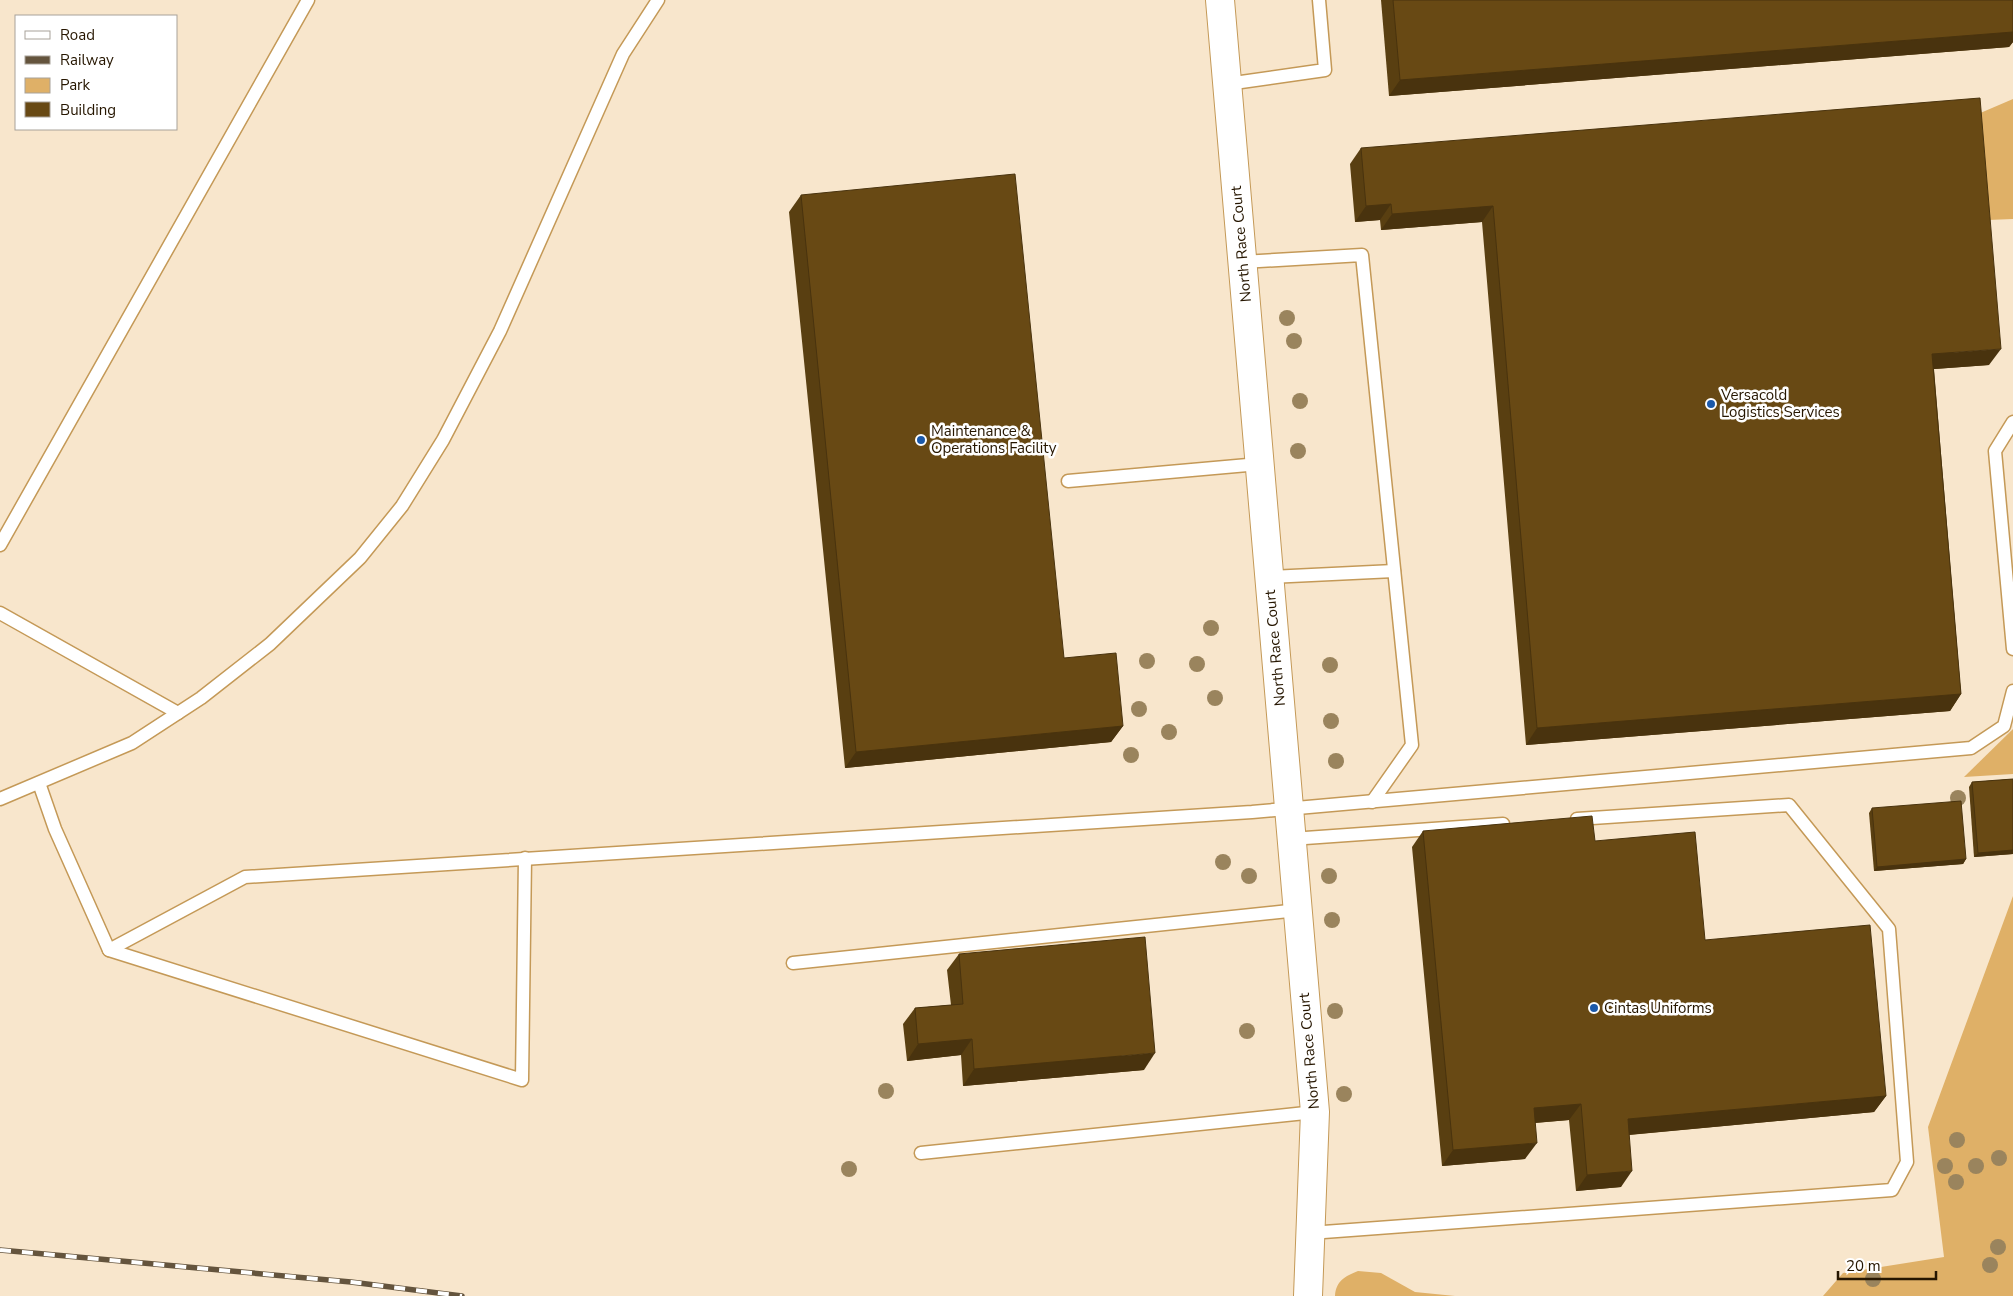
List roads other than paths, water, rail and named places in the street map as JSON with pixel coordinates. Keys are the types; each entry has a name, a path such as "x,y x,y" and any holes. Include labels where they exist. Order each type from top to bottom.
{"street":[{"name":"North Race Court","path":"1220,0 1315,1112 1308,1296"}],"lane":[{"path":"0,545 308,0"},
{"path":"0,800 132,743 178,713 270,644 360,558 402,506 443,440 500,331 623,54 658,0"},
{"path":"1227,84 1325,70 1319,0"},
{"path":"1242,262 1362,255 1412,745 1372,802"},
{"path":"2013,422 1995,450 2013,649"},
{"path":"1068,481 1259,464"},
{"path":"1269,576 1394,571"},
{"path":"0,613 178,713"},
{"path":"109,950 245,876 1289,809 1971,748 2004,726 2013,691"},
{"path":"38,783 109,950 522,1080 525,858"},
{"path":"1310,1234 1892,1190 1907,1162 1889,930 1789,804 1561,820"},
{"path":"1291,839 1511,824"},
{"path":"793,964 1298,910"},
{"path":"922,1153 1315,1112"}],"railway":[{"path":"0,1250 351,1282 462,1296"}],"place":[{"name":"Versacold Logistics Services","path":"1711,404"},
{"name":"Maintenance & Operations Facility","path":"921,440"},
{"name":"Cintas Uniforms","path":"1594,1008"}]}
